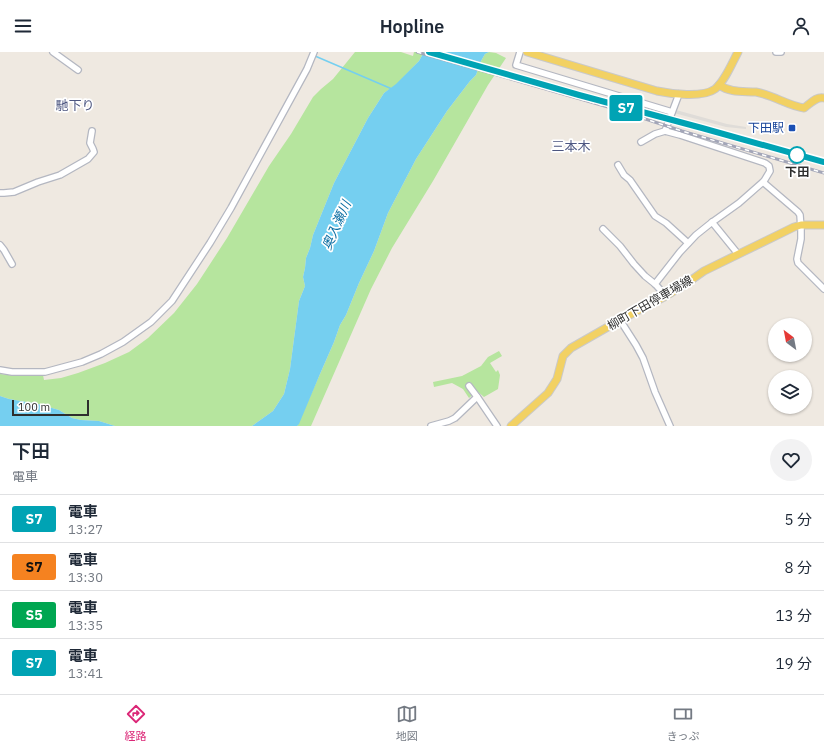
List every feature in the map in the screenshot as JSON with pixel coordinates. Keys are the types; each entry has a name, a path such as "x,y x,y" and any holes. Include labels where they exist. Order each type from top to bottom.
{"main road":[{"path":"527,52 657,91 679,94 699,94 714,90 725,77 738,52"},
{"path":"719,85 729,91 756,92 773,96 804,108 817,98 824,98"},
{"name":"柳町下田停車場線","path":"511,426 543,399 553,388 563,356 571,348 666,296 704,271 738,254 794,227 801,225 824,225"}],"street":[{"path":"53,52 78,70"},
{"path":"0,370 12,372 45,372 82,362 123,342 152,322 172,301 210,243 314,52"},
{"path":"520,52 516,65 672,112"},
{"path":"776,52 781,52"},
{"path":"665,131 679,94"},
{"path":"0,193 4,194 14,192 60,175 88,159 94,152 90,142 92,131"},
{"path":"641,142 655,134 665,131 765,163 769,166 770,171 763,182 739,203 696,235 680,252 655,284"},
{"path":"618,165 656,216 688,243"},
{"path":"763,182 800,215 801,239 797,259 798,263 824,289"},
{"path":"712,222 738,254"},
{"path":"603,229 666,296"},
{"path":"0,245 12,264"},
{"path":"620,320 643,358 655,392 670,426"},
{"path":"469,386 497,426"},
{"path":"431,426 455,418 477,396"}],"green space":[{"path":"355,52 401,52 413,56 414,52 424,52 419,61 396,85 384,93 368,118 334,183 313,235 306,258 303,277 305,286 299,301 290,369 284,394 273,411 252,426 115,426 99,421 72,418 59,410 0,396 0,374 16,376 43,375 44,380 61,378 78,373 129,352 148,338 174,313 197,284 227,238 269,166 291,134 313,97 333,79"},
{"path":"489,52 496,53 506,58 488,85 433,181 392,248 371,289 311,426 297,426 340,325 346,315 374,251 388,213 416,159 447,111 476,75 481,61 485,54"},
{"path":"499,351 502,356 490,363 496,372 498,370 500,375 498,389 484,397 477,391 469,398 463,389 452,383 434,387 433,382 462,376 481,366 488,357"}],"shaded area":[{"path":"676,110 727,124 746,127 746,129 726,127 674,113"}],"water":[{"name":"奥入瀬川","path":"424,52 489,52 485,54 481,61 476,75 447,111 416,159 388,213 374,251 346,315 340,325 299,424 297,426 252,426 273,411 284,394 290,369 299,301 305,286 303,277 306,258 313,235 334,183 368,118 384,93 396,84 419,61"},
{"path":"0,396 59,410 72,418 99,421 115,426 0,426"}],"waterway":[{"path":"315,56 392,89"}],"railway":[{"path":"417,52 615,109 682,131 824,173"},
{"path":"645,113 702,127 824,162"}],"train":[{"name":"S7","path":"429,52 824,162"}],"place":[{"name":"下田駅","path":"792,128"},
{"name":"下田","path":"797,155"}],"district":[{"name":"馳下り","path":"75,105"},
{"name":"三本木","path":"571,146"}]}
